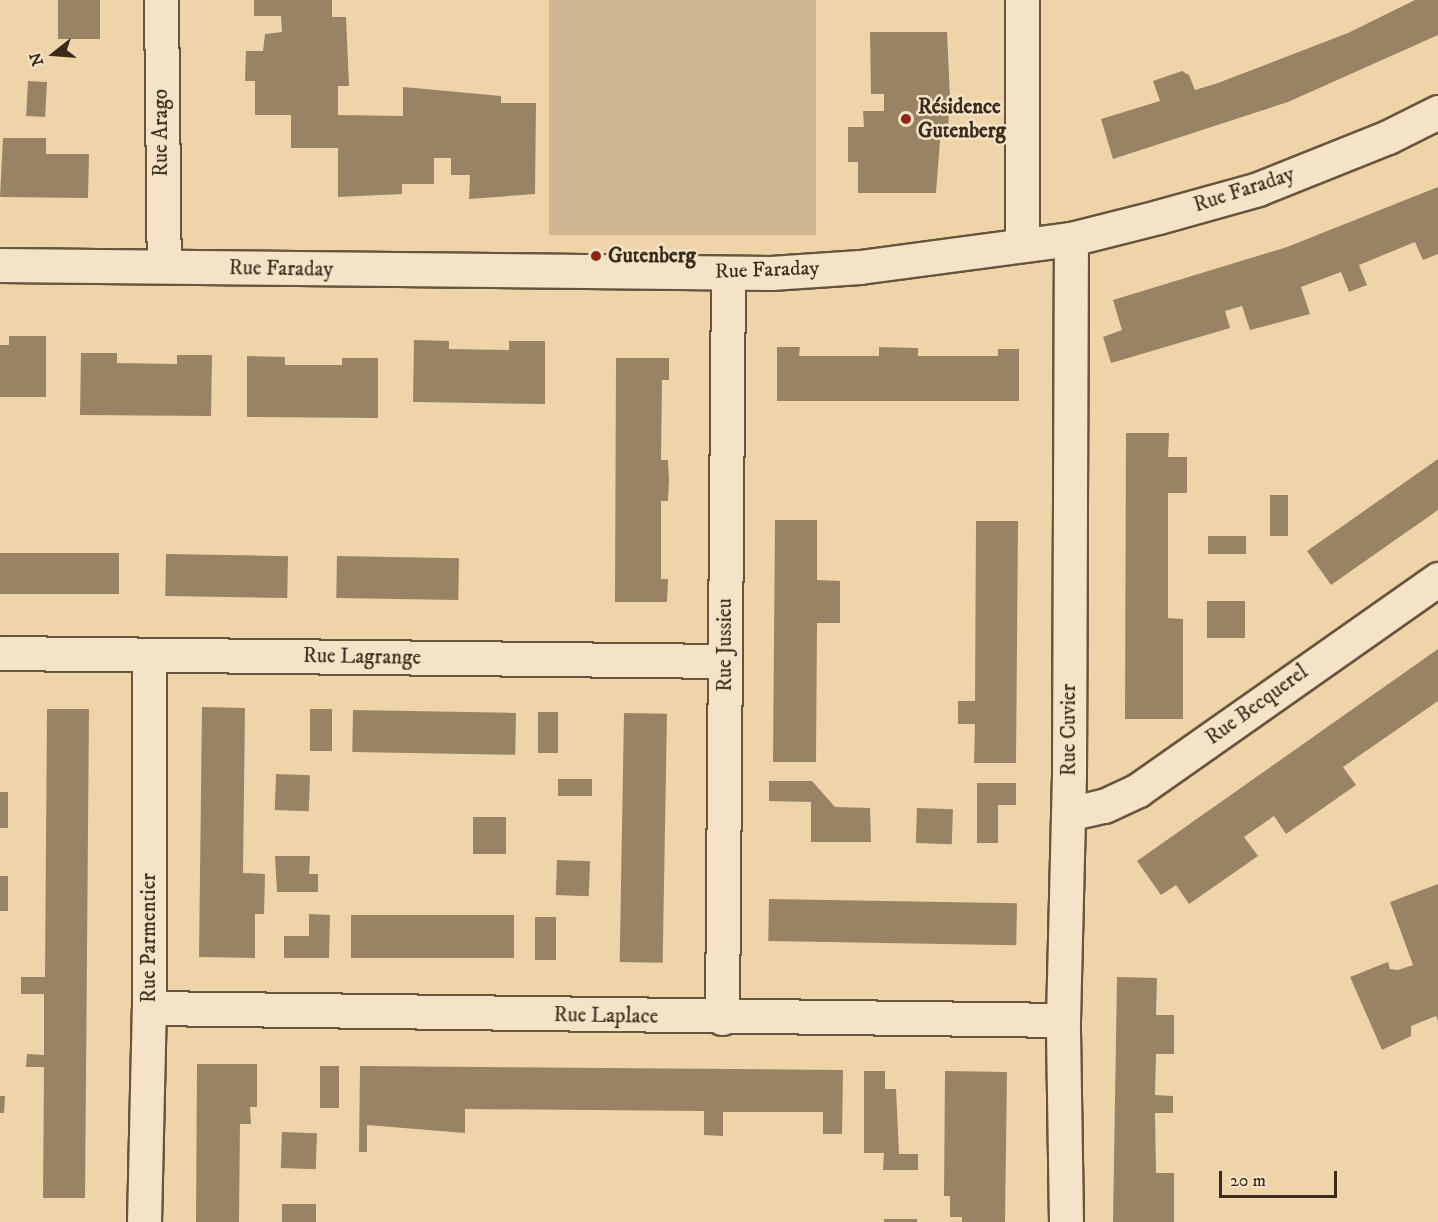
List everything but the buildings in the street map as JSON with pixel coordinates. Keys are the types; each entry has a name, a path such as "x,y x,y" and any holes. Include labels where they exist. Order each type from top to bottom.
{"street":[{"name":"Rue Arago","path":"161,0 164,266"},
{"path":"1022,0 1022,245"},
{"name":"Rue Faraday","path":"0,265 728,273 860,267 1071,238 1258,189 1388,137 1438,112"},
{"name":"Rue Cuvier","path":"1066,1222 1063,1020 1068,814 1071,238"},
{"name":"Rue Jussieu","path":"723,1018 728,273"},
{"name":"Rue Becquerel","path":"1068,814 1104,806 1138,790 1438,579"},
{"name":"Rue Lagrange","path":"0,653 724,661"},
{"name":"Rue Parmentier","path":"144,1222 149,1008 148,655"},
{"name":"Rue Laplace","path":"149,1008 723,1018 1063,1020"}],"shaded area":[{"path":"549,0 816,0 816,235 549,235"}],"place":[{"name":"Résidence Gutenberg","path":"906,119"},
{"name":"Gutenberg","path":"596,256"}]}
